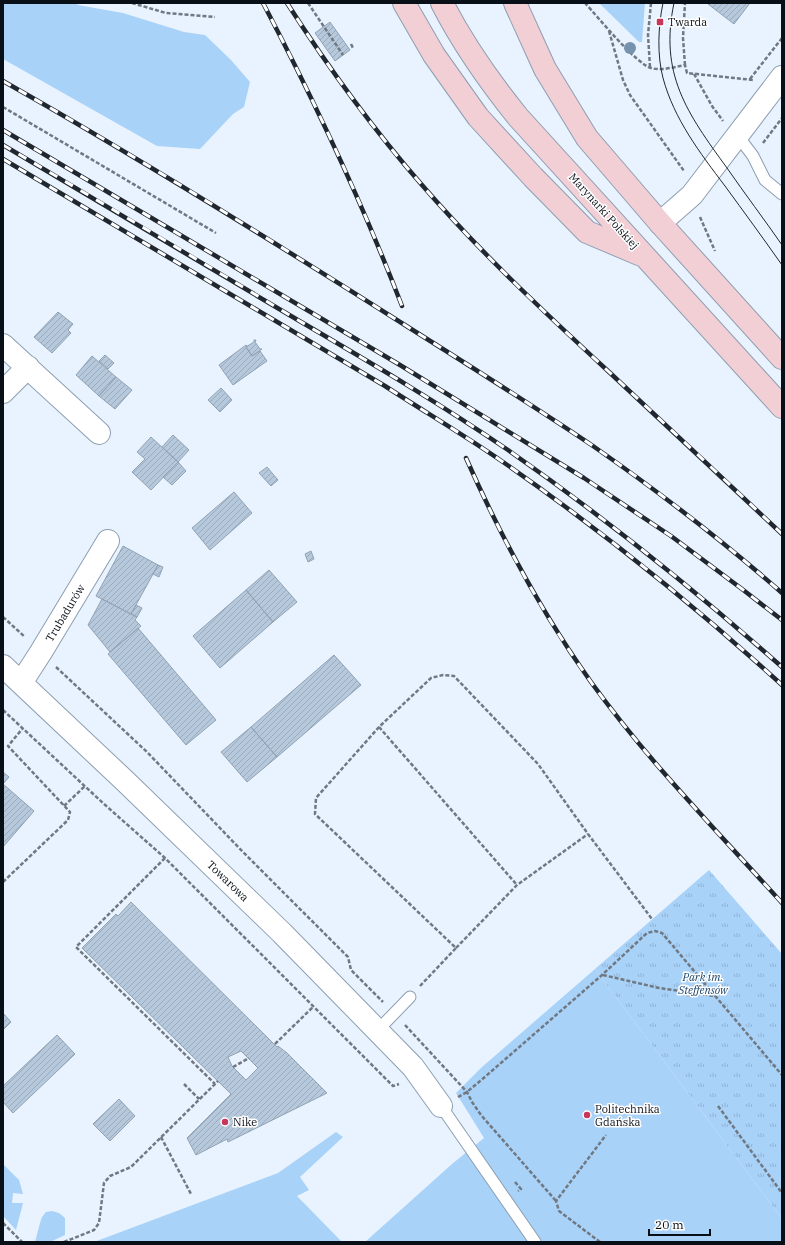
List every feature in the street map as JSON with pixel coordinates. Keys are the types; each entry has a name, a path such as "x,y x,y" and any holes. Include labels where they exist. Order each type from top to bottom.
{"main road":[{"path":"404,3 434,55 478,117 533,177 587,232 645,256"},
{"name":"Marynarki Polskiej","path":"442,3 453,25 493,87 518,117 782,407"},
{"path":"515,3 545,69 587,138 660,223 782,358"}],"street":[{"path":"660,223 692,195 782,77"},
{"path":"3,345 99,433"},
{"path":"3,392 28,367"},
{"name":"Trubadurów","path":"21,683 108,541"},
{"name":"Towarowa","path":"3,666 144,799 276,928 413,1067 442,1106"}],"lane":[{"path":"738,136 753,156 765,180 782,194"},
{"path":"376,1031 410,997"},
{"path":"442,1106 535,1242"}],"path":[{"path":"132,3 166,13 215,17"},
{"path":"308,3 342,55"},
{"path":"585,3 609,30 638,59 650,68 662,69 685,65"},
{"path":"650,68 648,35 651,3"},
{"path":"686,3 683,38 687,73 756,80"},
{"path":"750,79 782,38"},
{"path":"351,44 353,48"},
{"path":"694,74 712,106 738,136"},
{"path":"3,107 216,233"},
{"path":"753,156 782,118"},
{"path":"3,617 147,752 243,852 348,957 351,970 394,1013 467,1092 481,1115 556,1201 559,1211 600,1242"},
{"path":"456,948 316,814 316,798 379,727 431,678 443,675 454,676 538,764 652,919"},
{"path":"3,710 165,858 393,1086 421,1079"},
{"path":"379,727 517,885"},
{"path":"3,882 68,820 70,812 8,746 23,728"},
{"path":"64,806 85,786"},
{"path":"410,997 517,885 588,834"},
{"path":"165,858 76,946 215,1084"},
{"path":"442,1106 467,1092 602,975 647,933 655,931 662,933 782,1075"},
{"path":"602,975 659,988 715,996"},
{"path":"275,1044 313,1007"},
{"path":"233,1067 248,1058"},
{"path":"64,1242 94,1230 99,1223 104,1183 110,1176 131,1167 218,1081"},
{"path":"184,1084 199,1099"},
{"path":"718,1106 782,1193"},
{"path":"556,1201 606,1135"},
{"path":"161,1137 192,1194"},
{"path":"3,1223 22,1242"}],"green space":[{"path":"3,3 76,3 78,5 123,13 184,32 205,35 231,60 250,82 244,107 233,114 200,149 157,146 3,59"},
{"path":"599,3 645,3 642,42 639,42"},
{"name":"Park im. Steffensów","path":"709,870 782,954 782,1219 595,969"},
{"name":"Politechnika Gdańska","path":"595,969 782,1219 782,1242 365,1242 452,1164 484,1138 456,1093 482,1067"},
{"path":"336,1132 343,1137 300,1177 309,1190 297,1196 342,1242 94,1242 278,1173"},
{"path":"3,1164 19,1180 23,1194 13,1193 12,1203 23,1203 16,1230 3,1216"},
{"path":"52,1211 59,1213 65,1218 65,1235 50,1242 35,1242 42,1217 46,1212"}],"building":[{"path":"750,3 734,24 708,4"},
{"path":"330,22 350,50 335,61 315,33"},
{"path":"58,312 73,324 68,330 71,333 52,353 34,337"},
{"path":"254,340 256,340 255,342 260,349 262,349 252,356 246,347 254,342"},
{"path":"246,345 252,356 260,351 267,361 233,385 219,365"},
{"path":"105,355 114,363 108,369 99,361"},
{"path":"92,356 116,377 99,396 76,375"},
{"path":"116,377 132,390 115,409 99,396"},
{"path":"221,388 232,400 220,412 208,400"},
{"path":"173,435 189,450 178,462 162,447"},
{"path":"151,437 178,462 151,490 132,472 145,459 137,452"},
{"path":"178,462 186,471 172,485 163,477"},
{"path":"267,467 278,480 271,486 259,473"},
{"path":"234,492 252,513 210,550 192,528"},
{"path":"123,546 158,565 131,614 96,596"},
{"path":"311,551 314,559 308,562 305,554"},
{"path":"158,565 163,567 159,577 153,574"},
{"path":"269,570 297,602 273,622 246,590"},
{"path":"246,590 273,622 220,668 193,636"},
{"path":"102,599 137,617 135,620 141,626 110,652 88,625"},
{"path":"136,605 142,608 137,617 131,614"},
{"path":"138,628 216,720 186,745 108,654"},
{"path":"334,655 361,685 277,757 251,727"},
{"path":"251,727 277,757 247,782 221,752"},
{"path":"3,772 9,777 3,784"},
{"path":"3,784 34,811 3,847"},
{"path":"131,902 277,1047 278,1046 287,1053 327,1093 228,1142 227,1139 196,1155 187,1138 231,1094 82,948 116,914 118,916","holes":["241,1051 258,1068 246,1080 232,1066 228,1057"]},
{"path":"3,1013 11,1022 3,1030"},
{"path":"57,1035 75,1054 13,1113 3,1102 3,1086"},
{"path":"119,1099 135,1116 110,1141 93,1124"}],"tram line":[{"path":"663,3 659,31 660,60 663,78 674,108 697,148 782,265"},
{"path":"674,3 670,28 670,51 680,92 700,129 782,245"}],"railway":[{"path":"263,3 301,77 337,153 371,229 402,306"},
{"path":"287,3 318,50 368,119 444,210 489,258 536,304 782,534"},
{"path":"3,81 106,140 207,201 478,371 593,446 713,535 782,593"},
{"path":"3,130 400,365 584,478 671,536 782,620"},
{"path":"3,145 373,365 482,432 544,475 614,528 716,610 782,667"},
{"path":"3,159 385,386 488,452 576,514 611,541 681,597 782,685"},
{"path":"466,458 493,516 523,573 555,629 591,682 659,768 782,903"}],"place":[{"name":"Twarda","path":"660,22"},
{"name":"Politechnika Gdańska","path":"587,1115"},
{"name":"Nike","path":"225,1122"}]}
